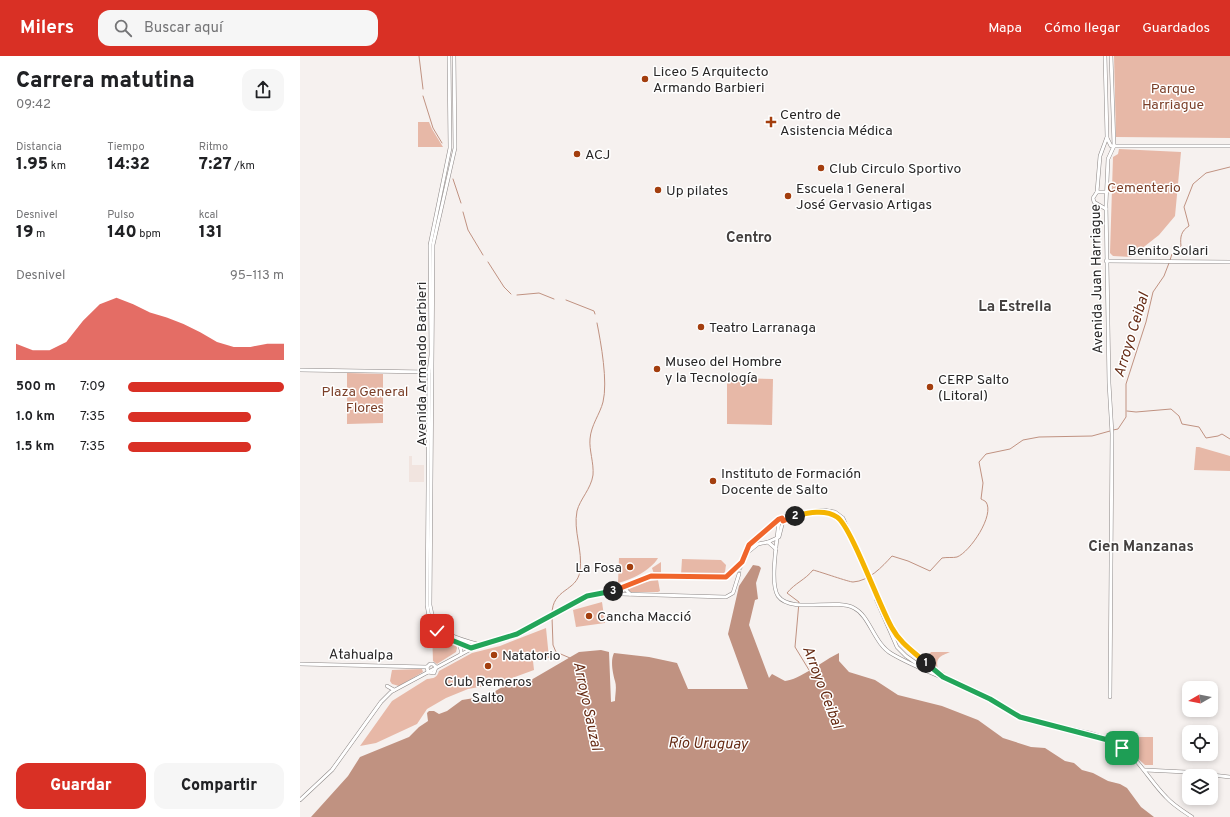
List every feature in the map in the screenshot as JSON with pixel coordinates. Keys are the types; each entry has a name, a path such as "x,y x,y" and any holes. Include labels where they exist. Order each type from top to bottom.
{"street":[{"name":"Avenida Armando Barbieri","path":"449,56 449,151 430,245 431,355 429,372 428,611 431,624 437,631 444,637 471,648"},
{"name":"Avenida Armando Barbieri","path":"454,56 455,148 433,245 430,605 434,621 442,630 452,636 480,645"},
{"name":"Avenida Juan Harriague","path":"1097,192 1100,156 1105,146 1107,137 1105,56"},
{"name":"Avenida Juan Harriague","path":"1110,697 1112,418 1106,261 1106,192 1108,159 1114,146 1111,56"},
{"path":"1107,137 1112,138 1114,142"},
{"path":"1107,137 1110,145 1114,146 1230,146"},
{"path":"1106,192 1097,192 1094,194 1093,198 1094,202 1106,208"},
{"path":"1100,204 1106,202"},
{"name":"Benito Solari","path":"1106,261 1230,262"},
{"path":"300,370 429,372"},
{"path":"611,592 651,576 726,577 742,562 749,545 780,520 807,511 823,510 835,512 843,518 871,585 896,634 943,677"},
{"path":"780,520 774,578 776,591 781,600 792,604 842,605 854,608 861,614 886,651 990,699 1020,717 1108,740 1122,748 1145,770 1166,798 1192,817"},
{"path":"748,552 758,544 768,542 779,537"},
{"path":"768,542 776,549"},
{"path":"300,800 332,770 381,702 394,690 428,672 434,673 436,667 471,648 508,638 593,594 611,592 726,597 733,593 739,574"},
{"path":"628,584 626,590 630,594"},
{"path":"874,591 897,648 929,672"},
{"path":"462,653 465,646 472,642"},
{"path":"459,643 462,653"},
{"name":"Atahualpa","path":"300,664 427,667"},
{"path":"428,672 427,667 432,664 436,667"},
{"path":"387,686 394,690"},
{"path":"1145,770 1186,772 1230,777"}],"shaded area":[{"path":"409,456 412,456 412,465 424,465 424,482 409,482"}],"green space":[{"name":"Parque Harriague","path":"1114,56 1230,56 1230,138 1116,137"},
{"path":"418,122 429,122 443,147 418,147"},
{"name":"Cementerio","path":"1119,149 1181,152 1175,216 1159,235 1131,257 1113,256 1110,253 1113,157 1118,154"},
{"name":"Plaza General Flores","path":"347,373 383,374 383,423 347,424"},
{"path":"727,378 773,379 772,425 727,424"},
{"path":"1196,447 1230,456 1230,471 1194,470"},
{"path":"619,558 658,558 651,567 640,574 629,580 618,583"},
{"path":"682,559 721,560 726,565 725,572 721,576 681,575"},
{"path":"661,562 661,574 654,574 652,568"},
{"path":"658,580 660,591 658,592 631,592 628,590 636,583"},
{"name":"Cancha Macció","path":"602,602 605,623 576,627 573,610"},
{"path":"546,628 549,658 533,661 534,670 496,684 468,689 446,698 427,709 417,724 376,743 360,746 392,701 427,679 435,677 439,671 472,653 500,646"},
{"path":"432,631 456,645 457,648 456,652 437,664 433,661"},
{"path":"931,652 950,652 941,656 937,662 938,669 945,673 939,672 929,663 927,657"},
{"path":"422,669 423,672 399,686 392,684 390,681 392,670"},
{"path":"1129,737 1153,737 1153,765 1145,765 1124,746"}],"water":[{"name":"Río Uruguay","path":"753,565 761,568 756,583 758,599 755,600 749,625 769,678 772,674 785,681 791,680 839,653 839,661 849,672 875,680 898,695 942,706 978,720 1003,738 1031,747 1045,748 1065,761 1074,763 1082,770 1093,773 1108,781 1120,784 1127,788 1141,807 1154,817 311,817 348,776 360,757 409,737 419,727 428,721 427,713 429,711 434,711 439,714 447,711 462,700 487,696 504,686 531,680 579,652 601,650 609,652 611,702 615,701 616,691 612,664 614,653 649,657 677,663 688,689 748,689 728,634 739,586"}],"waterway":[{"path":"419,56 423,89"},
{"path":"423,96 433,128 442,143"},
{"name":"Arroyo Ceibal","path":"1170,260 1172,254 1181,246 1182,234 1189,226 1184,207 1193,184 1206,173 1230,167"},
{"path":"453,179 461,203"},
{"path":"463,212 468,230 483,255"},
{"path":"488,262 504,287 511,294"},
{"name":"Arroyo Ceibal","path":"1113,430 1118,429 1126,417 1126,384 1146,322 1153,292 1164,276 1169,263"},
{"path":"517,295 539,293 554,299"},
{"path":"566,300 594,311 595,314"},
{"name":"Arroyo Sauzal","path":"552,614 556,599 574,583 578,578 580,571 581,563 576,518 580,502 592,480 593,470 590,443 591,434 602,406 605,384 597,323"},
{"path":"1127,411 1136,412 1171,409 1179,416 1182,424 1199,427 1206,438 1222,434 1230,439"},
{"name":"Arroyo Ceibal","path":"809,670 795,647 799,602 787,593 813,570 850,582 859,581 875,573 892,556 908,561 930,571 942,558 957,557 962,554 974,541 984,524 988,508 986,502 981,499 983,483 979,462 986,454 1010,449 1023,440 1039,437 1092,436 1110,431"},
{"name":"Arroyo Sauzal","path":"552,617 553,645 556,652 570,658"}],"tunnel":[{"path":"739,574 743,561"}],"place":[{"name":"Liceo 5 Arquitecto Armando Barbieri","path":"645,79"},
{"name":"Centro de Asistencia Médica","path":"771,122"},
{"name":"ACJ","path":"577,154"},
{"name":"Club Circulo Sportivo","path":"821,168"},
{"name":"Up pilates","path":"658,190"},
{"name":"Escuela 1 General José Gervasio Artigas","path":"788,196"},
{"name":"Teatro Larranaga","path":"701,327"},
{"name":"Museo del Hombre y la Tecnología","path":"657,369"},
{"name":"CERP Salto (Litoral)","path":"930,387"},
{"name":"Instituto de Formación Docente de Salto","path":"713,481"},
{"name":"La Fosa","path":"630,567"},
{"name":"Cancha Macció","path":"589,616"},
{"name":"Natatorio","path":"494,655"},
{"name":"Club Remeros Salto","path":"488,666"}],"district":[{"name":"Centro","path":"749,237"},
{"name":"La Estrella","path":"1015,306"},
{"name":"Cien Manzanas","path":"1141,546"}],"route":[{"path":"437,631 444,637 471,648 502,640 517,634 587,596 611,592 646,577 724,578 729,576 742,562 749,545 779,519 782,518 783,521 794,516 818,513 828,514 837,517 840,520 856,549 888,621 896,634 901,641 943,677 990,699 1020,717 1108,740 1116,743 1122,748"}]}
